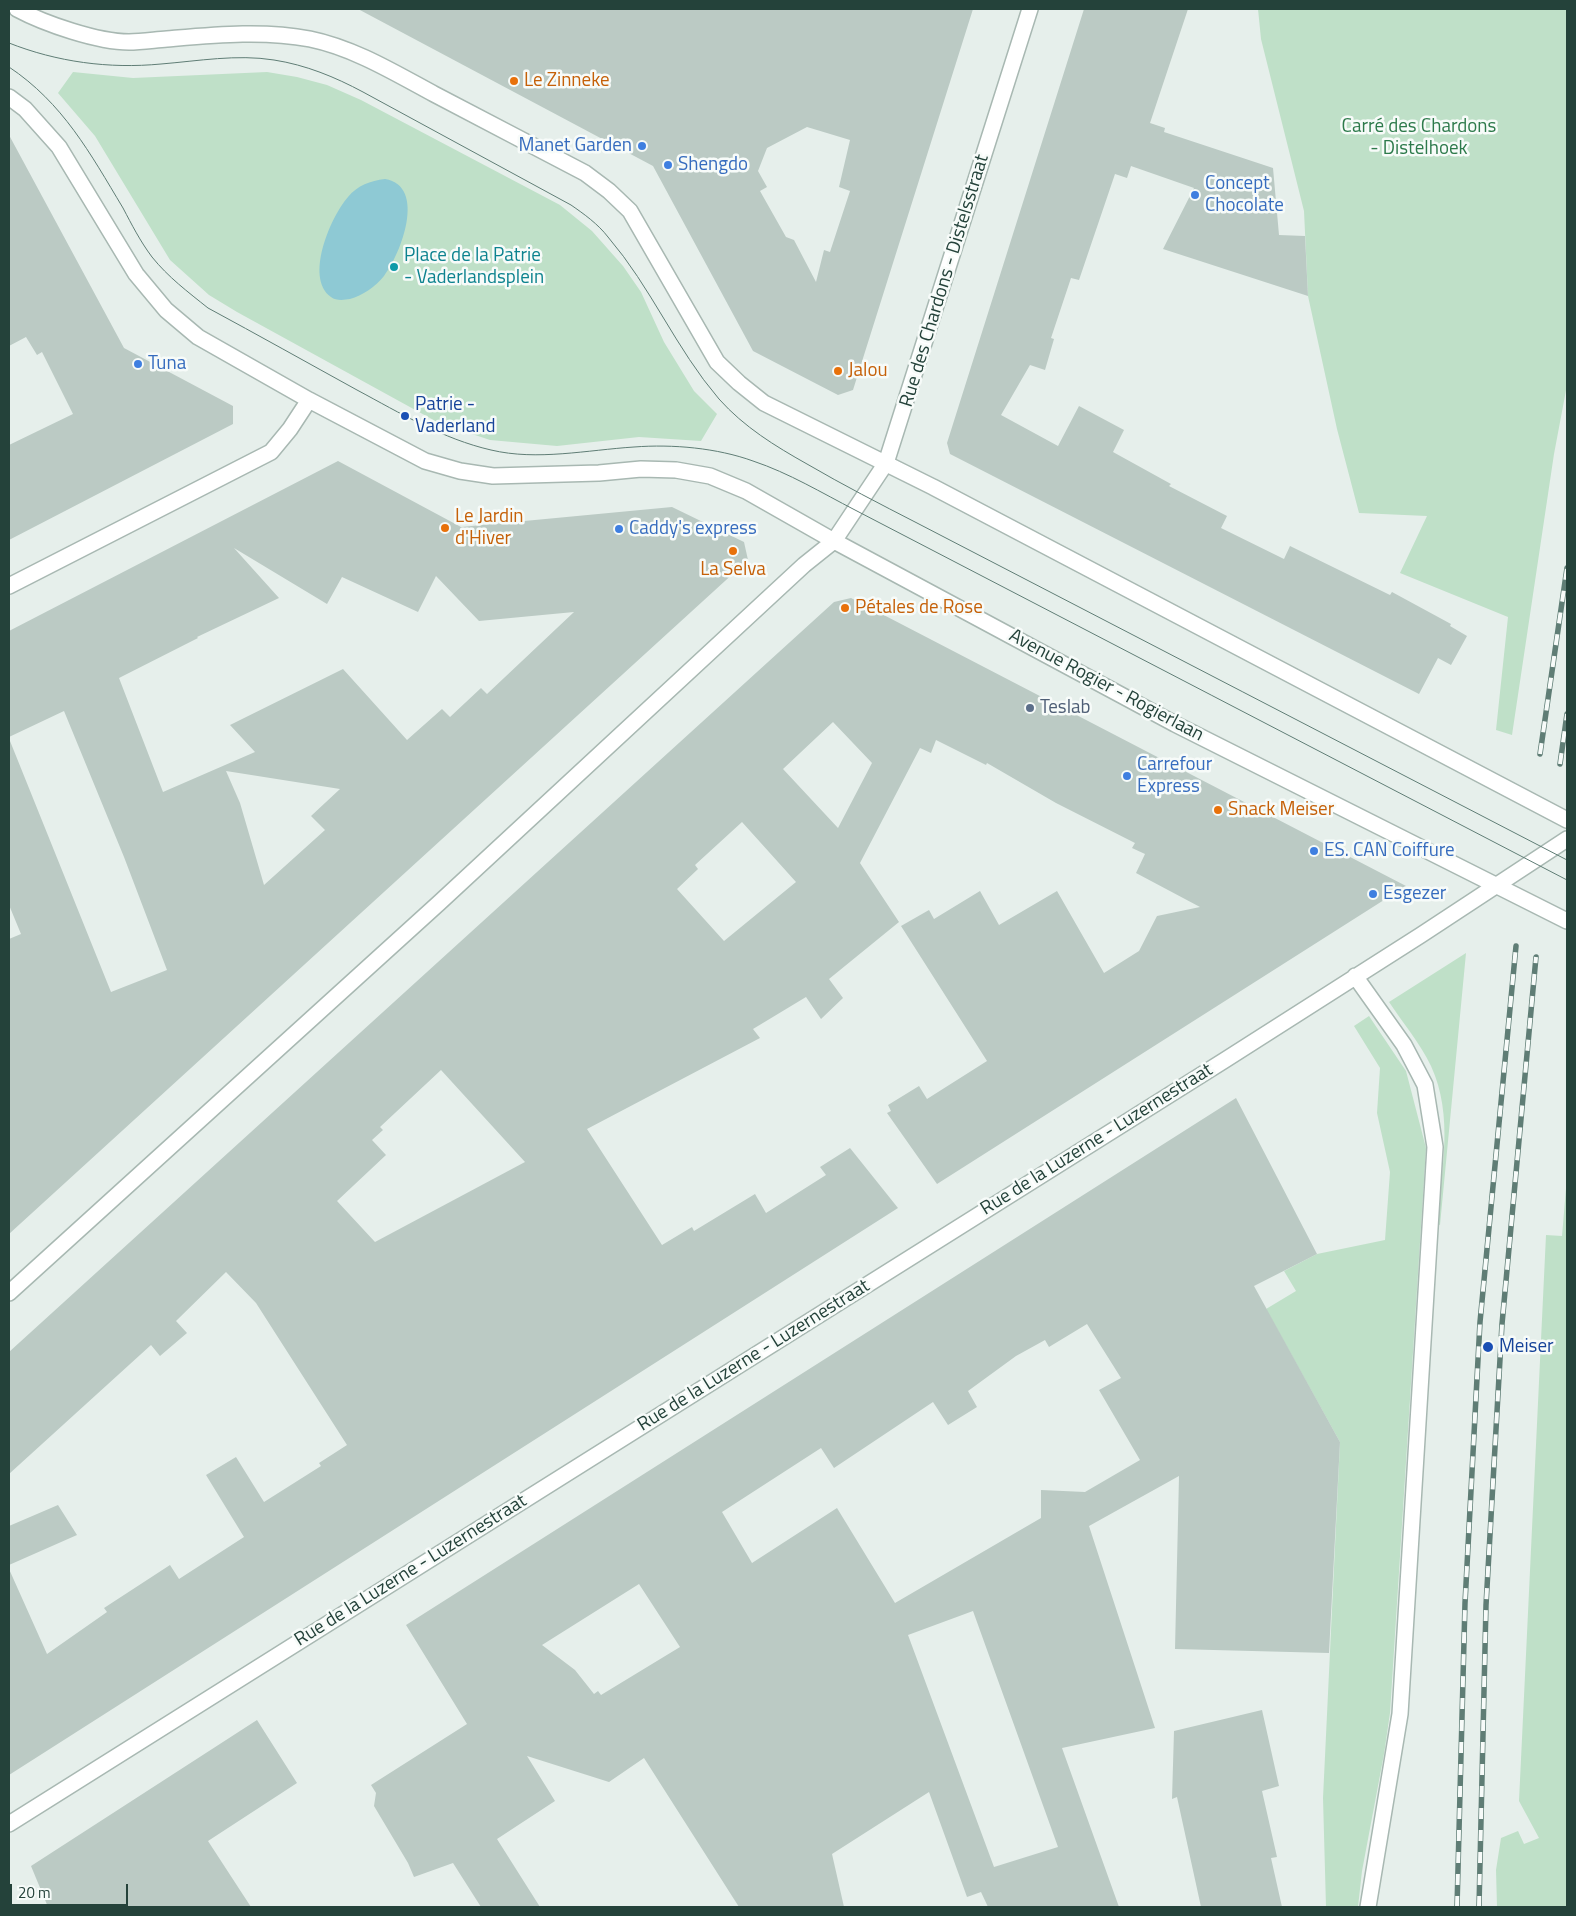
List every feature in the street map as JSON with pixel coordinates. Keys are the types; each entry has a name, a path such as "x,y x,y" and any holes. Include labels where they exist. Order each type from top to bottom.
{"street":[{"path":"17,9 66,28 104,39 128,42 275,34 311,40 340,48 378,64 585,173 609,191 630,212 717,362 764,403 886,463 1567,820"},
{"name":"Rue des Chardons - Distelsstraat","path":"9,1293 439,904 804,565 834,541 886,463 901,423 1030,9"},
{"path":"9,97 24,109 59,147 136,274 166,310 198,337 309,400 425,461 460,471 492,476 600,473 641,469 676,470 710,476 746,491 834,541"},
{"path":"9,586 271,452 290,429 309,400"},
{"name":"Avenue Rogier - Rogierlaan","path":"834,541 1175,724 1567,921"},
{"name":"Rue de la Luzerne - Luzernestraat","path":"9,1824 1225,1060 1567,838"},
{"path":"1355,976 1404,1045 1425,1085 1435,1147 1400,1714 1368,1907"}],"green space":[{"name":"Carré des Chardons - Distelhoek","path":"1258,9 1567,9 1567,385 1554,454 1512,735 1496,730 1508,617 1400,573 1427,516 1359,513 1337,429 1308,296 1304,211 1261,39"},
{"name":"Place de la Patrie - Vaderlandsplein","path":"73,72 133,78 267,72 327,85 361,100 560,205 592,231 623,266 641,292 664,342 694,391 717,414 701,441 639,437 557,446 490,440 439,423 237,312 209,295 170,260 95,136 58,93"},
{"path":"1466,953 1440,1225 1436,1224 1443,1164 1444,1124 1438,1085 1422,1049 1389,1002"},
{"path":"1369,1016 1406,1071 1426,1148 1390,1713 1362,1871 1358,1907 1326,1907 1323,1798 1340,1442 1266,1309 1296,1291 1284,1271 1317,1254 1385,1240 1390,1172 1377,1113 1380,1068 1354,1026"},
{"path":"1567,1176 1567,1907 1497,1907 1496,1870 1501,1838 1518,1831 1524,1844 1539,1838 1519,1801 1546,1235 1562,1236"}],"water":[{"path":"385,179 398,184 405,194 408,207 407,222 397,253 384,276 368,290 350,299 340,300 333,298 323,288 320,276 320,262 323,247 334,218 341,206 356,189 365,184"}],"building":[{"path":"358,9 973,9 853,390 838,395 753,351 653,166","holes":["807,127 850,140 839,187 850,191 830,252 824,250 816,282 794,240 786,237 760,191 767,187 758,171 767,148"]},
{"path":"1084,9 1188,9 1150,123 1165,128 1164,132 1273,168 1279,235 1305,236 1308,296 1163,249 1194,188 1131,166 1127,178 1115,174 1079,280 1071,278 1051,338 1054,339 1045,370 1030,365 1001,415 1058,446 1079,406 1124,430 1113,452 1171,484 1169,486 1227,516 1221,528 1284,559 1290,546 1390,595 1392,592 1451,624 1450,626 1467,636 1451,665 1438,658 1419,694 950,454 947,443"},
{"path":"9,135 124,348 233,406 233,424 9,540 9,445 73,414 42,352 37,355 26,337 9,346"},
{"path":"338,461 461,527 672,507 744,542 748,560 9,1234 9,939 21,934 9,905 9,741 111,992 167,970 124,857 64,711 9,737 9,631","holes":["234,548 327,604 342,577 418,612 436,576 479,621 574,612 487,694 481,688 450,717 442,709 407,740 343,669 230,725 255,752 163,792 119,678 197,637 279,598","226,771 340,789 311,816 325,830 264,885 240,803"]},
{"path":"851,598 1406,886 937,1184 887,1113 891,1111 888,1105 919,1086 927,1099 987,1061 901,926 929,910 934,919 980,891 999,925 1057,891 1104,973 1139,951 1157,916 1200,907 1136,873 1145,854 1132,848 1135,843 1056,803 987,763 986,765 936,740 931,753 920,748 860,863 899,922 829,979 843,998 821,1019 806,997 753,1029 760,1038 587,1129 662,1245 692,1227 694,1231 755,1194 766,1213 826,1175 820,1167 850,1148 898,1208 9,1775 9,1569 47,1654 107,1612 104,1608 170,1565 179,1579 244,1537 206,1475 236,1457 264,1502 321,1466 319,1463 347,1445 256,1303 226,1272 176,1321 187,1333 160,1356 151,1345 9,1474 9,1352 834,602","holes":["833,722 872,763 838,828 783,769","742,822 796,882 724,941 677,889 698,869 695,865","441,1070 525,1162 375,1242 337,1201 386,1155 372,1140 383,1130 380,1127"]},
{"path":"1236,1098 1317,1254 1254,1286 1340,1442 1329,1653 1175,1649 1179,1476 1089,1526 1155,1728 1062,1748 1119,1907 988,1907 981,1892 967,1897 929,1792 832,1854 844,1907 739,1907 644,1758 609,1782 527,1756 555,1801 497,1839 540,1907 481,1907 453,1863 414,1877 408,1863 374,1806 376,1793 371,1785 467,1724 406,1625","holes":["1087,1324 1121,1378 1099,1390 1140,1460 1085,1492 1041,1490 1041,1518 895,1603 837,1508 752,1563 722,1512 821,1448 834,1468 933,1402 948,1425 977,1407 968,1391 1016,1356 1045,1340 1049,1347","639,1584 680,1647 601,1695 598,1691 594,1694 575,1670 542,1645","973,1611 1058,1847 994,1867 908,1635"]},
{"path":"58,1505 77,1535 9,1565 9,1526"},
{"path":"1262,1710 1279,1786 1262,1791 1277,1857 1271,1858 1282,1907 1201,1907 1177,1797 1172,1799 1174,1731"},
{"path":"257,1720 297,1783 208,1841 251,1907 48,1907 31,1866"}],"tram line":[{"path":"9,43 46,55 103,65 122,66 232,58 260,58 297,65 320,72 363,92 571,205 586,216 604,232 623,256 690,360 719,399 749,427 772,443 875,502 1567,860"},
{"path":"9,67 45,96 74,130 99,168 148,251 178,284 208,308 406,416 456,439 491,450 508,453 544,455 634,447 695,448 725,453 779,471 1567,880"}],"railway":[{"path":"1540,754 1567,568"},
{"path":"1560,764 1567,714"},
{"path":"1457,1907 1465,1603 1480,1322 1516,946"},
{"path":"1479,1907 1486,1605 1502,1324 1536,957"}],"place":[{"name":"Le Zinneke","path":"514,81"},
{"name":"Manet Garden","path":"642,146"},
{"name":"Shengdo","path":"668,165"},
{"name":"Concept Chocolate","path":"1195,195"},
{"name":"Place de la Patrie - Vaderlandsplein","path":"394,267"},
{"name":"Tuna","path":"138,364"},
{"name":"Jalou","path":"838,371"},
{"name":"Patrie - Vaderland","path":"405,416"},
{"name":"Le Jardin d'Hiver","path":"445,528"},
{"name":"Caddy's express","path":"619,529"},
{"name":"La Selva","path":"733,551"},
{"name":"Pétales de Rose","path":"845,608"},
{"name":"Teslab","path":"1030,708"},
{"name":"Carrefour Express","path":"1127,776"},
{"name":"Snack Meiser","path":"1218,810"},
{"name":"ES. CAN Coiffure","path":"1314,851"},
{"name":"Esgezer","path":"1373,894"},
{"name":"Meiser","path":"1488,1347"}]}
